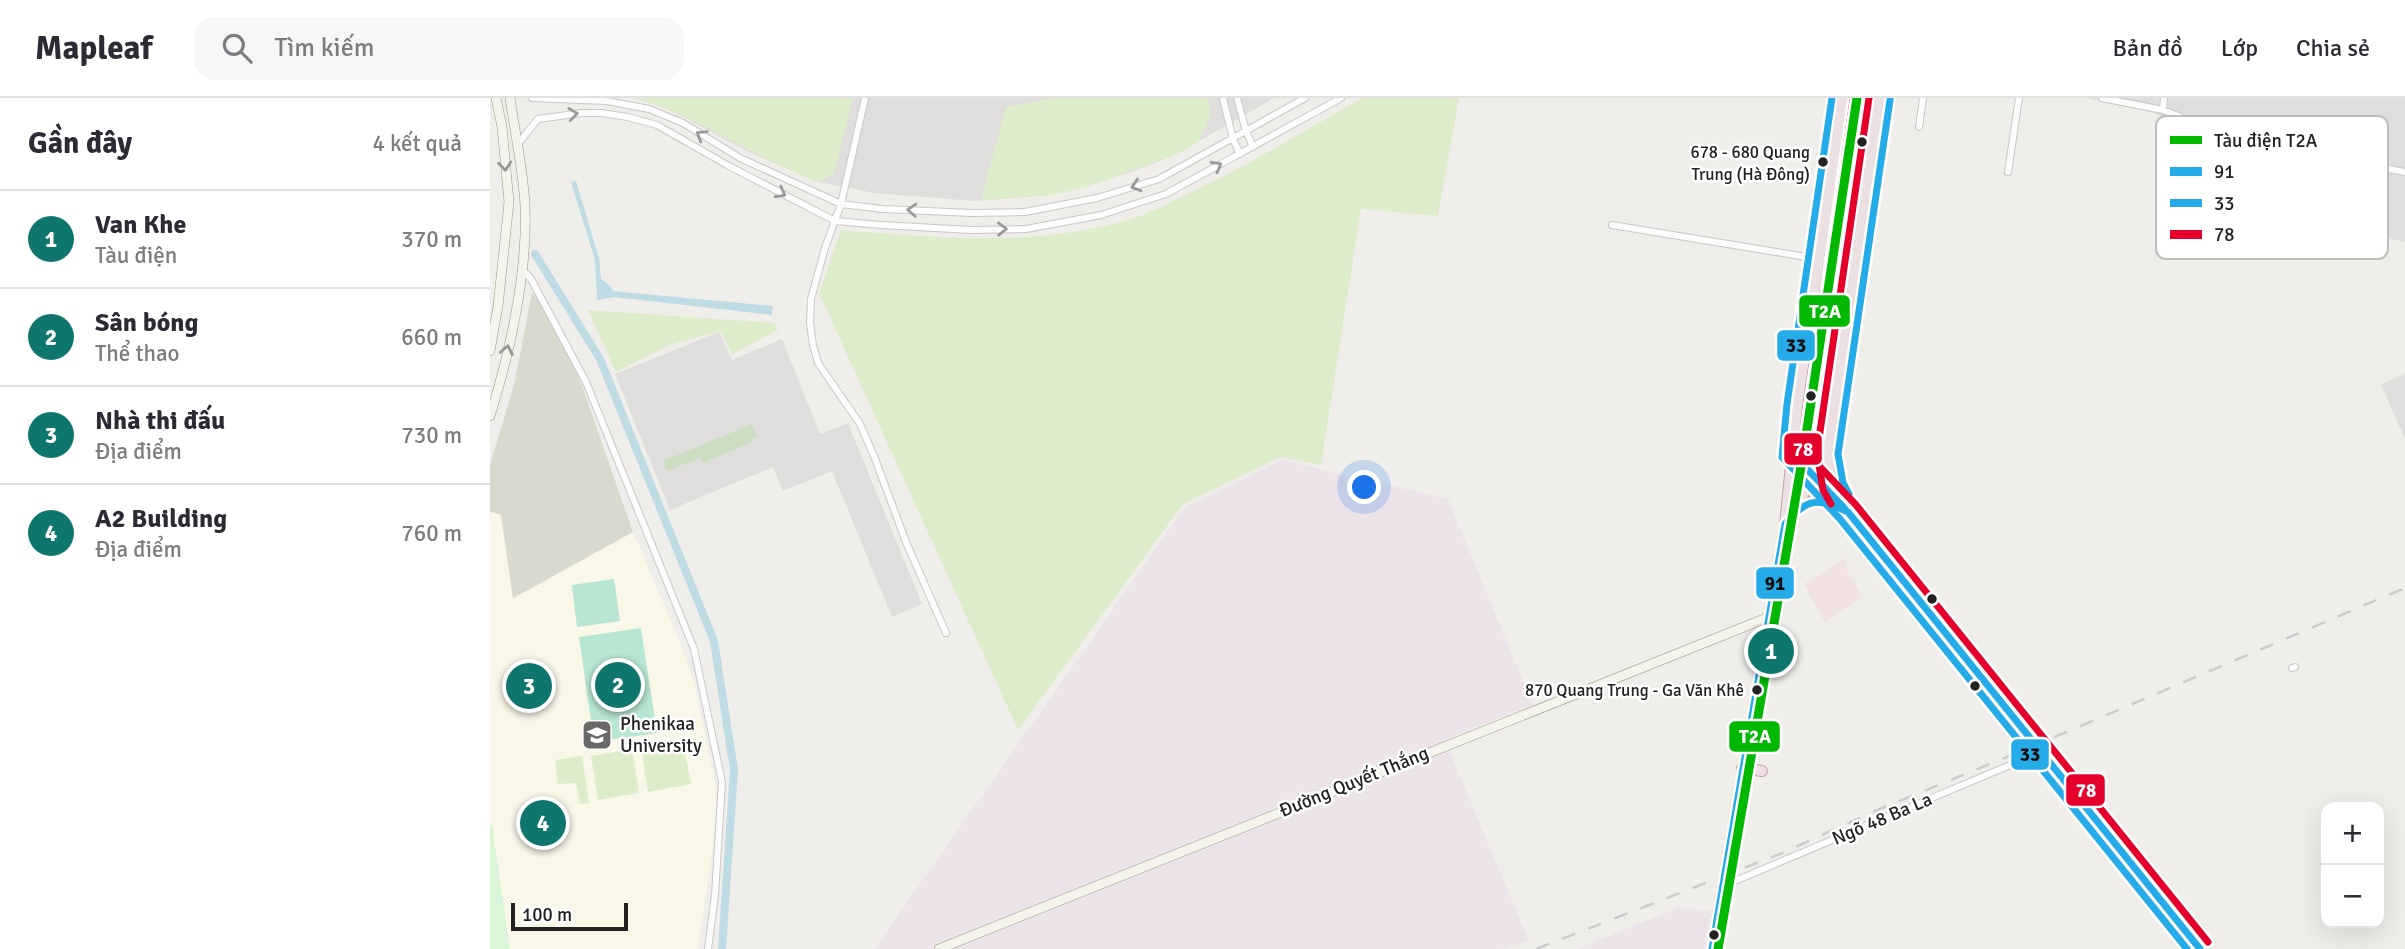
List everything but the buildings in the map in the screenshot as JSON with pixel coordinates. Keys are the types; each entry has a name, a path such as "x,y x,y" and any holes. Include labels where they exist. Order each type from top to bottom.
{"highway":[{"path":"1712,949 1785,524 1797,406 1843,98"},
{"path":"1848,512 1833,487 1827,454 1880,98"},
{"path":"1792,453 1848,512 2200,949"},
{"path":"1785,524 1827,454"},
{"path":"1785,524 1803,503 1828,503 1848,512"},
{"path":"1774,586 1789,589"},
{"path":"1742,768 1762,771"}],"street":[{"path":"490,351 498,306 509,202 502,127 496,98"},
{"path":"490,416 500,384 523,270 525,205 510,98"},
{"path":"532,98 607,101 649,109 683,123 740,158 841,204 959,212 1025,212 1097,198 1159,178 1305,98"},
{"path":"865,98 841,204 811,299 813,345 818,363 860,424 906,542 946,633"},
{"path":"1223,98 1233,139 1240,154"},
{"path":"1237,98 1253,147"},
{"path":"517,145 538,119 582,113 628,117 657,125 835,221 959,229 1026,229 1101,215 1166,194 1341,98"},
{"path":"1919,127 1923,98"},
{"path":"2008,172 2019,98"},
{"path":"2102,98 2130,101 2178,116"},
{"path":"2163,110 2164,98"},
{"path":"1612,225 1855,265"},
{"path":"523,270 531,279 586,382 694,649 722,782 715,895 708,949"},
{"name":"Đường Quyết Thắng","path":"939,949 1769,617"},
{"name":"Ngõ 48 Ba La","path":"1723,886 2041,752"}],"shaded area":[{"path":"633,98 1274,98 1175,155 1132,172 1053,195 974,201 874,193 818,182 751,153 662,106"},
{"path":"2087,98 2405,98 2405,242 2388,239 2388,116 2161,116"},
{"path":"532,293 541,300 580,380 633,532 513,598 501,515 490,511 490,465 514,385"},
{"path":"719,332 732,360 782,339 820,434 848,423 922,604 892,617 832,471 783,491 773,467 670,510 615,374"},
{"path":"2405,373 2405,439 2381,385"},
{"path":"1282,460 1448,499 1533,705 1445,740 1529,941 1502,949 874,949 1184,508"},
{"name":"Phenikaa University","path":"490,511 501,515 513,599 633,532 679,640 694,683 716,787 713,846 698,949 490,949"},
{"path":"1844,559 1848,564 1845,567 1863,596 1825,623 1804,584"},
{"path":"1680,907 1711,911 1704,949 1577,949"}],"green space":[{"path":"633,98 853,98 834,174 818,182 680,115"},
{"path":"1055,98 1208,98 1211,114 1199,142 1175,155 1090,186 1053,195 981,200 1006,107"},
{"path":"1362,98 1459,98 1438,216 1361,209 1321,465 1281,457 1183,504 1018,730 819,293 841,230 990,238 1027,237 1100,227 1143,215 1208,184"},
{"path":"588,310 774,323 778,330 732,354 720,331 669,345 616,372"},
{"path":"752,424 757,437 752,439 752,442 703,463 700,458 667,471 663,461"},
{"path":"614,579 620,621 577,627 572,585"},
{"path":"641,628 657,733 594,742 579,637"},
{"path":"683,742 691,784 648,792 641,748"},
{"path":"632,749 639,793 598,800 591,756"},
{"path":"582,756 589,803 580,804 576,783 558,784 555,760"},
{"path":"492,825 510,949 490,949"}],"water":[{"path":"576,181 599,258 601,279 613,291 773,306 772,315 614,297 597,300 595,260 571,182"}],"waterway":[{"path":"535,254 600,359 714,641 734,770 722,949"}],"railway":[{"path":"1536,949 1780,854 1875,811 2405,588"},
{"path":"1752,787 1754,735"}],"metro line":[{"name":"T2A","path":"1718,949 1804,449 1857,98"}],"transit line":[{"name":"33","path":"1832,98 1787,404 1782,457 1840,519 2187,949"},
{"name":"78","path":"1831,504 1823,490 1817,452 1869,98"},
{"name":"78","path":"1853,100 1803,449 1856,505 2208,942"},
{"name":"33","path":"1849,494 1843,483 1838,454 1890,100"},
{"name":"91","path":"1792,453 1845,509"},
{"name":"91","path":"1712,949 1785,524 1800,509 1814,503 1828,504 1848,512 2200,949"}],"place":[{"name":"678 - 680 Quang Trung (Hà Đông)","path":"1823,162"},
{"name":"Van Khe","path":"1771,651"},
{"name":"Sân bóng","path":"618,685"},
{"name":"Nhà thi đấu","path":"529,686"},
{"name":"870 Quang Trung - Ga Văn Khê","path":"1757,690"},
{"name":"Phenikaa University","path":"597,735"},
{"name":"A2 Building","path":"543,823"}]}
